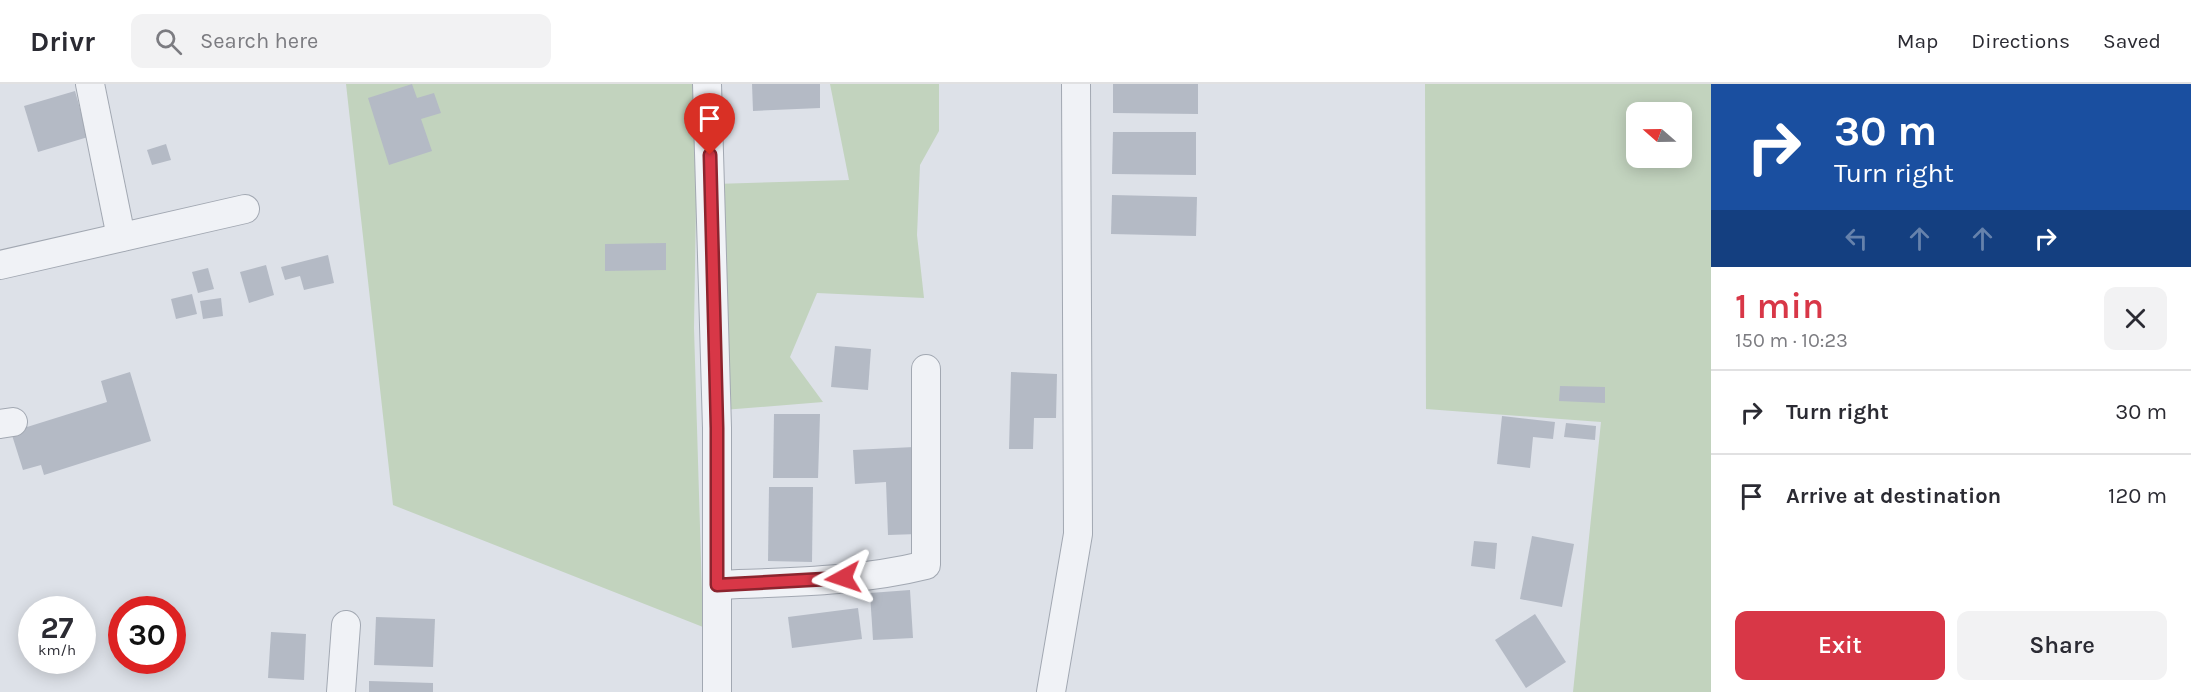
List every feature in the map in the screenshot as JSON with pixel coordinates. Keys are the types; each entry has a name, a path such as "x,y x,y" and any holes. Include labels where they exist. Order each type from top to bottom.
{"street":[{"path":"90,84 121,237"},
{"path":"707,84 717,428 717,692"},
{"path":"1052,692 1078,534 1076,84"},
{"path":"0,265 244,209"},
{"path":"717,585 823,580 902,571 926,565 926,369"},
{"path":"341,692 346,625"}],"green space":[{"path":"346,84 698,84 694,328 703,627 393,505"},
{"path":"830,84 939,84 939,131 920,165 917,235 924,298 817,293 790,357 823,402 723,410 714,184 849,180"},
{"path":"1425,84 1711,84 1711,692 1573,692 1601,422 1426,409"}],"building":[{"path":"412,84 417,98 434,93 441,113 421,119 432,151 389,165 368,98"},
{"path":"752,84 820,84 820,108 753,111"},
{"path":"1113,84 1198,84 1198,114 1113,113"},
{"path":"75,91 88,137 38,152 24,106"},
{"path":"1113,132 1196,132 1196,175 1112,174"},
{"path":"166,144 171,160 152,165 147,150"},
{"path":"1112,195 1197,197 1196,236 1111,234"},
{"path":"666,243 666,270 605,271 605,244"},
{"path":"328,255 334,283 304,290 300,276 285,280 281,267"},
{"path":"266,265 274,295 249,303 240,272"},
{"path":"208,268 214,289 198,293 192,272"},
{"path":"192,294 197,314 176,319 171,299"},
{"path":"221,298 223,316 203,319 200,301"},
{"path":"835,346 871,349 868,390 831,387"},
{"path":"130,372 151,441 44,475 41,465 23,470 11,432 107,402 101,381"},
{"path":"1011,372 1057,374 1056,418 1034,418 1033,449 1009,449"},
{"path":"1560,386 1605,387 1605,403 1559,401"},
{"path":"774,414 820,414 818,478 773,478"},
{"path":"1502,416 1555,422 1553,439 1533,437 1530,468 1497,464"},
{"path":"1566,423 1596,426 1595,440 1564,437"},
{"path":"914,447 918,534 888,535 886,482 855,484 853,450"},
{"path":"769,487 813,487 812,562 768,561"},
{"path":"1532,536 1574,544 1562,607 1520,599"},
{"path":"1474,541 1497,543 1495,569 1471,566"},
{"path":"910,590 913,638 873,640 870,593"},
{"path":"858,608 862,639 792,648 788,617"},
{"path":"1535,614 1566,662 1526,688 1495,640"},
{"path":"376,617 435,619 433,667 374,665"},
{"path":"271,632 306,634 304,680 268,678"},
{"path":"369,681 433,683 433,692 369,692"}],"route":[{"path":"710,155 717,428 717,585 843,578"}]}
